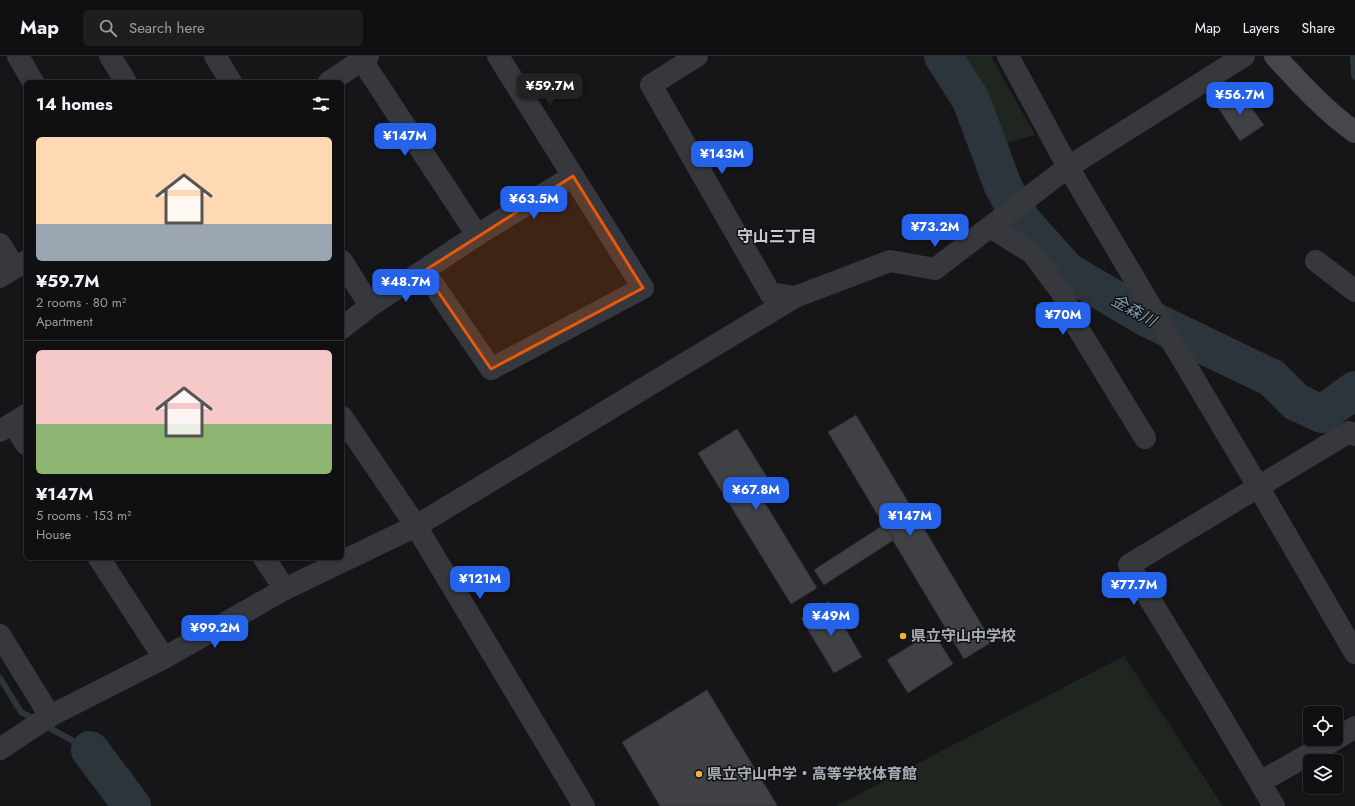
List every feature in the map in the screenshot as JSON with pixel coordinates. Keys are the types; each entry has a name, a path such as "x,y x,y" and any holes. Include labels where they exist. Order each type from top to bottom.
{"main road":[{"path":"1275,56 1338,120 1355,132"}],"street":[{"path":"18,56 33,80"},
{"path":"110,56 125,80"},
{"path":"215,56 230,80"},
{"path":"424,271 491,368 643,288 498,56"},
{"path":"697,56 651,86 770,293 795,296"},
{"path":"1008,56 1068,167 1259,488 1355,653"},
{"path":"0,749 50,716 164,658 286,589 416,526 795,296 890,261 935,269 1068,167 1244,56"},
{"path":"332,80 362,57 477,236"},
{"path":"344,326 370,306 477,236 573,176"},
{"path":"990,227 1032,253 1062,293 1076,325 1145,438"},
{"path":"0,244 14,269"},
{"path":"1316,261 1355,291"},
{"path":"344,264 370,306"},
{"path":"344,420 416,526 584,806"},
{"path":"13,423 24,441"},
{"path":"1274,806 1130,566 1349,432 1355,436"},
{"path":"100,560 164,658"},
{"path":"265,560 286,589"},
{"path":"0,635 50,716"},
{"path":"1343,735 1355,727"},
{"path":"1260,782 1324,746"}],"highlighted area":[{"path":"573,176 643,288 491,369 424,271"}],"shaded area":[{"path":"955,56 991,56 1035,135 1003,144"},
{"path":"1124,656 1223,806 836,806"}],"building":[{"path":"1239,91 1264,125 1240,141 1217,106"},
{"path":"856,415 992,642 964,659 828,432"},
{"path":"737,429 770,482 757,490 817,588 791,604 698,453"},
{"path":"885,524 895,539 824,585 814,570"},
{"path":"829,601 862,657 834,673 801,618"},
{"path":"933,632 953,664 908,693 887,660"},
{"name":"県立守山中学・高等学校体育館","path":"707,690 777,805 776,806 660,806 622,742"}],"waterway":[{"name":"金森川","path":"943,56 971,100 1003,186 1022,221 1067,271 1145,317 1272,378 1296,402 1322,414 1355,390"},
{"path":"1353,56 1355,77"},
{"path":"0,678 21,712 36,720"},
{"path":"44,725 90,750"},
{"path":"90,750 132,806"}],"place":[{"name":"県立守山中学校","path":"903,636"},
{"name":"県立守山中学・高等学校体育館","path":"699,774"}],"district":[{"name":"守山三丁目","path":"777,236"}]}
